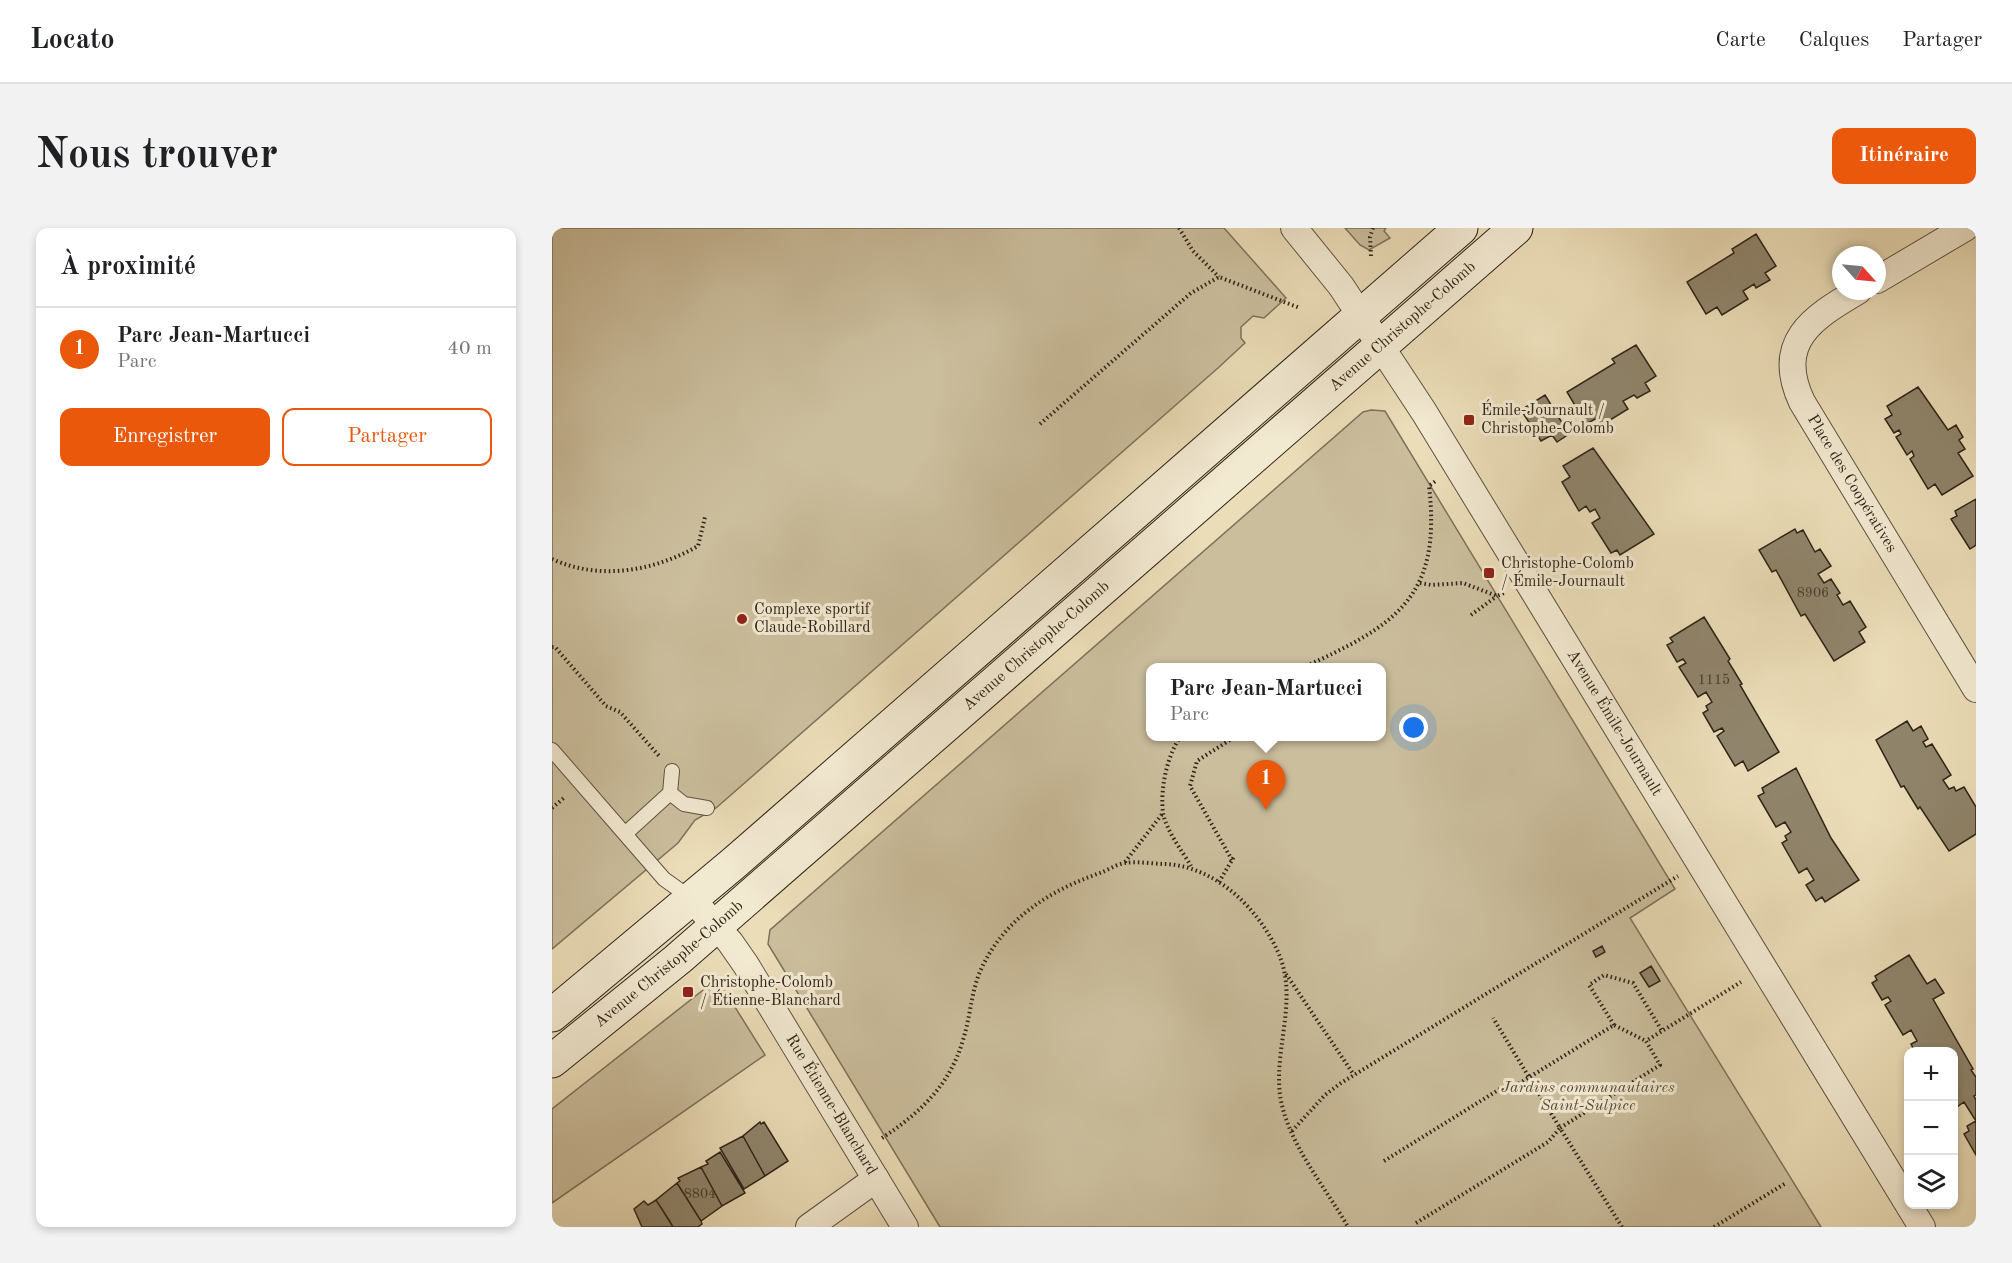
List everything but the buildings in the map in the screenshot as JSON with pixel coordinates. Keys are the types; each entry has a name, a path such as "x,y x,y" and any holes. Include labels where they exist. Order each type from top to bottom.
{"main road":[{"name":"Avenue Christophe-Colomb","path":"552,1016 692,899 1461,228"},
{"name":"Avenue Christophe-Colomb","path":"552,1061 639,992 1516,228"}],"street":[{"name":"Avenue Émile-Journault","path":"1294,228 1362,315 1382,345 1567,643 1922,1227"},
{"path":"1886,275 1965,228"},
{"name":"Place des Coopératives","path":"1843,300 1817,316 1803,332 1793,361 1794,382 1802,402 1976,689"},
{"name":"Rue Étienne-Blanchard","path":"692,899 716,925 746,965 905,1227"},
{"path":"809,1227 876,1179"}],"lane":[{"path":"552,750 664,879 692,899"},
{"path":"625,834 670,793 672,771"},
{"path":"670,793 684,804 707,808"}],"path":[{"path":"1179,228 1193,251 1219,277 1300,308"},
{"path":"1371,256 1370,237 1374,228"},
{"path":"1040,424 1191,293 1219,277"},
{"path":"1313,663 1382,625 1410,598 1420,583 1432,545 1433,516 1429,486 1433,483"},
{"path":"552,559 589,569 612,571 659,565 698,546 705,517"},
{"path":"1420,583 1431,585 1462,583 1499,595 1471,615"},
{"path":"552,647 555,647 606,706 620,712 672,771"},
{"path":"1125,863 1163,813 1168,765 1172,750 1178,741"},
{"path":"1225,741 1197,761 1190,786 1204,816 1232,860"},
{"path":"552,808 571,792"},
{"path":"1163,813 1192,867"},
{"path":"1219,882 1235,855"},
{"path":"882,1138 917,1113 946,1080 963,1040 980,973 1004,934 1030,908 1045,897 1125,863 1192,867 1219,882 1240,899 1263,927 1278,952 1285,973 1288,998 1279,1079 1284,1112 1292,1131 1348,1227"},
{"path":"1292,1131 1325,1095 1354,1075 1673,879"},
{"path":"1285,973 1354,1075"},
{"path":"1416,1223 1548,1142 1560,1128 1660,1065 1646,1041 1614,1025 1588,985 1604,975 1633,983 1662,1031"},
{"path":"1646,1041 1738,984"},
{"path":"1493,1018 1622,1227"},
{"path":"1384,1161 1508,1083 1515,1086 1530,1078 1614,1025"},
{"path":"1714,1227 1786,1183"}],"green space":[{"name":"Complexe sportif Claude-Robillard","path":"552,228 1224,228 1286,298 1264,318 1253,316 1241,327 1241,338 1245,343 1218,368 716,808 695,820 678,843 552,949"},
{"path":"1345,228 1386,228 1384,231 1390,238 1369,250 1360,245"},
{"name":"Jardins communautaires Saint-Sulpice","path":"1385,411 1675,889 1630,918 1821,1227 940,1227 768,944 770,930 1363,412"},
{"path":"712,983 723,988 765,1055 552,1203 552,1109"}],"place":[{"name":"Émile-Journault / Christophe-Colomb","path":"1469,420"},
{"name":"Christophe-Colomb / Émile-Journault","path":"1489,573"},
{"name":"Complexe sportif Claude-Robillard","path":"742,619"},
{"name":"Parc Jean-Martucci","path":"1266,810"},
{"name":"Christophe-Colomb / Étienne-Blanchard","path":"688,992"}]}
